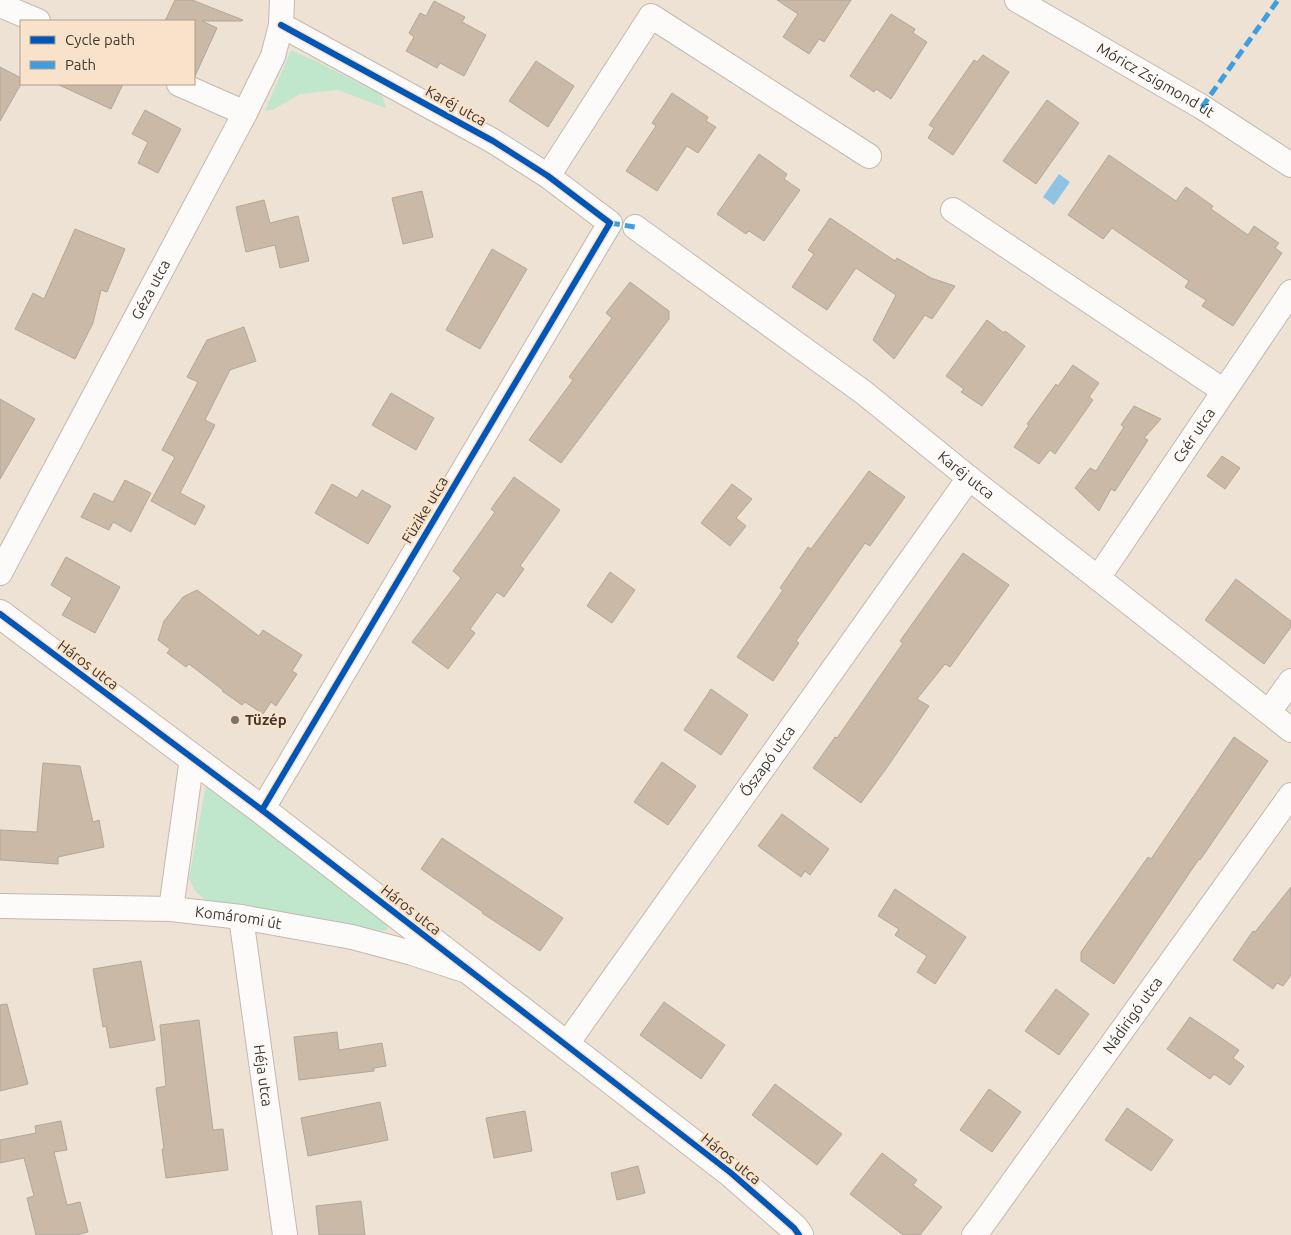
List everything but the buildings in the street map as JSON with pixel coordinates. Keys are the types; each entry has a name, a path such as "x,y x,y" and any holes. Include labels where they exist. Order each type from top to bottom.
{"street":[{"name":"Géza utca","path":"0,574 273,56 281,25 282,0"},
{"name":"Móricz Zsigmond út","path":"1017,0 1202,107 1291,165"},
{"path":"0,5 36,20"},
{"path":"548,176 651,16 869,156"},
{"name":"Karéj utca","path":"281,25 493,141 548,176 610,223"},
{"path":"182,85 245,112"},
{"path":"953,210 1224,391"},
{"name":"Füzike utca","path":"262,810 610,223"},
{"name":"Karéj utca","path":"635,227 863,392 969,478 1291,730"},
{"name":"Csér utca","path":"1098,578 1291,292"},
{"name":"Őszapó utca","path":"566,1045 969,478"},
{"name":"Háros utca","path":"0,614 262,810 731,1173 794,1228 799,1235"},
{"path":"1269,712 1291,682"},
{"path":"172,909 192,758"},
{"name":"Nádirigó utca","path":"974,1235 1291,794"},
{"name":"Komáromi út","path":"0,906 172,909 241,916 352,937 412,953 470,972"},
{"name":"Héja utca","path":"241,916 284,1235"}],"green space":[{"path":"291,50 382,95 386,108 338,90 300,94 274,109 265,111"},
{"path":"206,784 388,924 388,930 382,931 208,902 196,892 189,879"}],"water":[{"path":"1059,174 1070,182 1054,205 1043,197"}],"marked path":[{"path":"1202,107 1278,0"},
{"path":"610,223 635,227"}],"cycle path":[{"path":"262,810 610,223 548,176 493,141 281,25"},
{"path":"0,614 262,810 731,1173 794,1228 799,1235"}],"place":[{"name":"Tüzép","path":"235,720"}]}
